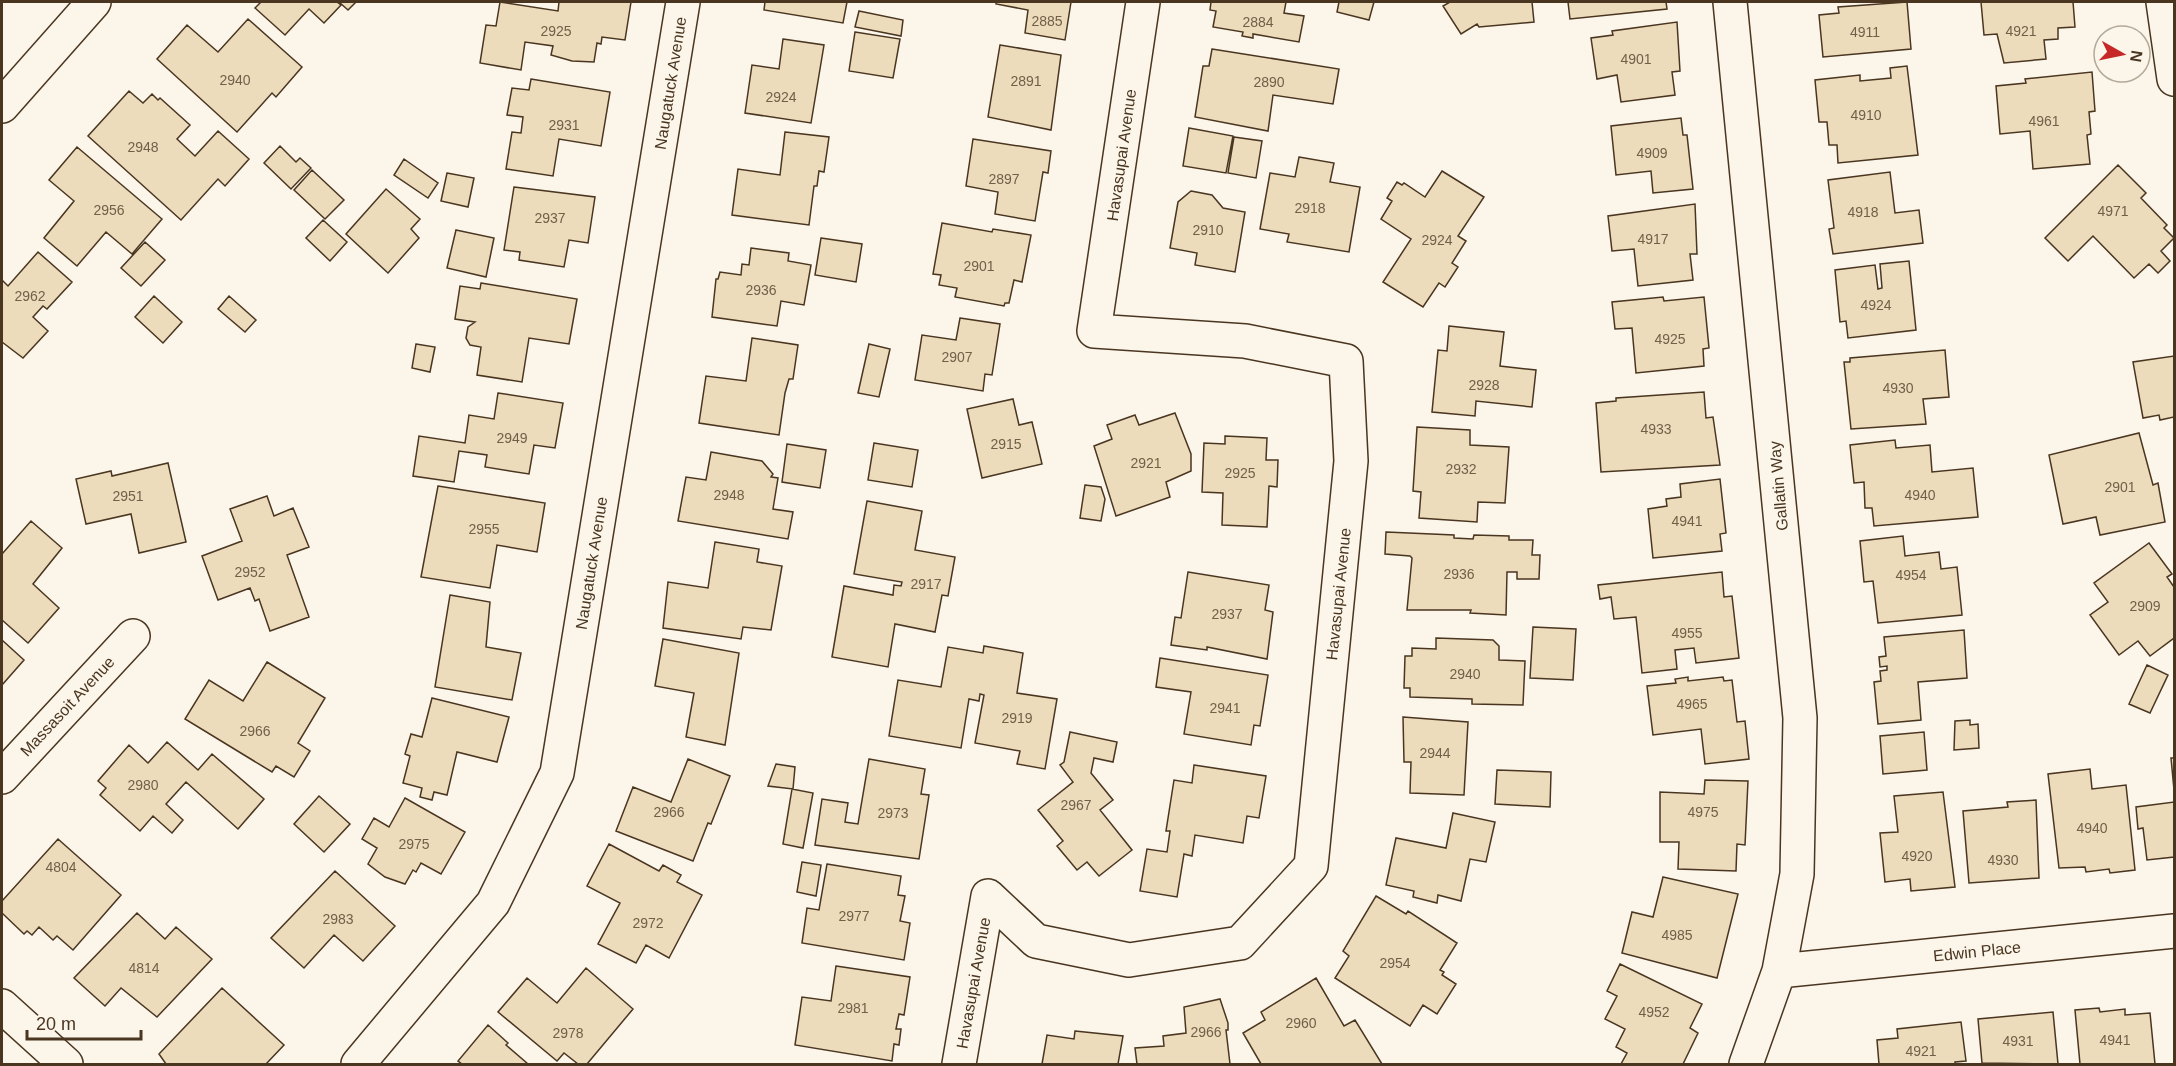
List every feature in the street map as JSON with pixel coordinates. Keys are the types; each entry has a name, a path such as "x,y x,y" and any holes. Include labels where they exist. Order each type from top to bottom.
{"street":[{"path":"2,106 94,2"},
{"name":"Naugatuck Avenue","path":"358,1065 493,903 557,773 683,2"},
{"name":"Havasupai Avenue","path":"959,1065 988,896 1036,941 1129,960 1240,943 1311,866 1351,461 1346,361 1245,341 1094,331 1143,2"},
{"name":"Gallatin Way","path":"1730,2 1800,718 1797,874 1779,971 1746,1065"},
{"path":"2163,2 2175,79"},
{"name":"Massasoit Avenue","path":"2,777 133,636"},
{"name":"Edwin Place","path":"1779,971 2175,931"},
{"path":"2,1006 66,1065"}],"building":[{"path":"261,2 337,2 341,5 324,23 309,9 285,35 255,8"},
{"path":"339,2 356,2 348,10"},
{"path":"500,2 558,11 559,2 631,2 625,40 602,37 601,44 597,43 594,62 572,61 551,55 553,46 525,42 521,70 480,63 486,25 496,26"},
{"path":"765,2 847,2 843,23 764,10"},
{"path":"996,2 1071,2 1065,40 1025,33 1028,10 996,4"},
{"path":"1211,2 1286,2 1284,13 1304,16 1299,42 1253,34 1253,38 1242,36 1243,32 1213,27 1216,11 1210,10"},
{"path":"1339,2 1374,2 1369,20 1337,12"},
{"path":"1450,2 1532,2 1534,22 1479,27 1477,24 1461,34 1443,6"},
{"path":"1568,2 1666,2 1667,9 1570,19"},
{"path":"1907,2 1911,49 1823,57 1819,15 1839,13 1838,7"},
{"path":"1981,2 2073,2 2075,27 2058,28 2058,39 2044,40 2046,59 2004,63 1997,34 1984,35"},
{"path":"859,11 903,20 901,36 855,27"},
{"path":"248,19 302,67 276,97 272,93 237,132 157,59 187,25 218,52"},
{"path":"1677,22 1680,71 1672,72 1675,95 1621,102 1617,75 1597,79 1591,38 1613,35 1612,31"},
{"path":"855,32 900,39 893,78 849,71"},
{"path":"783,39 824,45 811,123 745,113 752,65 779,69"},
{"path":"1000,45 1061,55 1051,130 988,117"},
{"path":"1212,49 1339,69 1333,104 1273,95 1268,131 1195,117 1203,66 1209,66"},
{"path":"1907,66 1918,155 1838,163 1837,145 1829,145 1827,122 1819,122 1815,80 1860,75 1860,81 1891,78 1890,68"},
{"path":"2092,72 2095,111 2089,112 2091,134 2087,135 2090,164 2033,169 2030,131 2000,134 1996,86 2026,83 2025,79"},
{"path":"531,79 610,92 601,146 559,139 553,176 506,169 512,132 521,133 523,117 507,115 512,88 529,90"},
{"path":"129,91 143,103 152,94 158,100 160,98 190,125 177,139 195,156 218,131 249,159 225,186 218,179 181,220 88,136"},
{"path":"1681,118 1683,135 1687,135 1693,189 1653,193 1651,171 1616,175 1611,126"},
{"path":"1189,128 1233,136 1226,173 1183,166"},
{"path":"785,132 829,137 824,172 819,171 817,186 814,186 809,225 732,215 738,169 780,175"},
{"path":"1234,137 1262,141 1256,178 1228,173"},
{"path":"973,139 1051,151 1048,173 1043,172 1035,221 995,214 998,192 966,186"},
{"path":"280,146 296,162 300,158 311,168 291,189 264,163"},
{"path":"77,147 162,219 132,254 106,232 77,266 44,238 74,201 49,180"},
{"path":"1299,157 1334,163 1330,182 1360,187 1349,252 1287,242 1289,234 1260,229 1270,173 1295,177"},
{"path":"404,159 438,183 428,198 394,175"},
{"path":"2118,165 2146,193 2141,198 2167,225 2164,228 2174,238 2161,251 2170,261 2158,273 2149,264 2134,278 2093,236 2068,261 2045,238"},
{"path":"312,170 344,200 325,219 294,190"},
{"path":"1442,171 1484,197 1458,236 1466,241 1452,263 1458,267 1445,287 1439,283 1423,307 1383,282 1411,239 1381,219 1392,201 1387,198 1397,182 1402,185 1404,183 1425,197"},
{"path":"1890,172 1895,213 1919,210 1923,243 1833,254 1829,229 1834,228 1828,180"},
{"path":"447,173 474,178 468,207 441,201"},
{"path":"514,187 595,197 588,243 569,240 564,267 519,260 520,252 504,250"},
{"path":"386,189 420,219 411,229 419,238 388,273 346,234"},
{"path":"1191,191 1212,195 1223,208 1245,212 1235,272 1195,265 1197,253 1170,248 1178,202"},
{"path":"1695,204 1697,254 1690,254 1693,280 1638,286 1634,249 1612,251 1608,216"},
{"path":"323,220 347,242 330,261 306,238"},
{"path":"942,223 992,232 993,229 1031,235 1022,282 1014,280 1009,303 1005,303 1004,306 955,297 957,288 939,285 941,275 933,274"},
{"path":"456,230 494,238 486,277 447,268"},
{"path":"821,238 862,244 856,282 815,275"},
{"path":"145,242 165,260 141,286 121,268"},
{"path":"751,248 789,253 788,261 811,265 804,305 781,301 777,326 712,317 716,279 720,272 741,275 742,264 749,265"},
{"path":"38,252 72,282 47,309 43,306 33,317 48,331 23,358 2,342 2,280 8,286"},
{"path":"1909,261 1916,330 1848,338 1846,321 1840,322 1835,270 1875,265 1878,289 1882,288 1880,264"},
{"path":"481,283 577,299 569,344 529,338 522,382 477,375 481,347 470,345 466,338 468,327 475,322 455,319 460,286 480,289"},
{"path":"154,296 182,322 163,343 135,317"},
{"path":"229,296 256,320 245,332 218,309"},
{"path":"1663,297 1664,301 1704,297 1709,348 1703,349 1704,366 1636,373 1632,328 1615,329 1612,302"},
{"path":"960,318 1000,324 992,375 985,374 983,391 915,380 922,335 956,340"},
{"path":"1449,326 1504,332 1500,366 1536,370 1532,407 1476,401 1475,416 1432,412 1438,350 1447,351"},
{"path":"752,338 798,345 793,379 789,379 785,393 779,435 699,423 706,376 746,381"},
{"path":"416,344 435,347 430,372 412,368"},
{"path":"869,344 890,349 879,397 858,393"},
{"path":"1945,350 1949,397 1923,399 1926,424 1851,429 1844,362 1850,362 1850,358"},
{"path":"2174,356 2174,417 2160,420 2159,415 2143,418 2133,362"},
{"path":"1704,392 1706,418 1713,417 1720,465 1601,472 1596,403 1616,401 1616,398"},
{"path":"498,393 563,403 555,448 534,445 529,474 485,467 487,455 459,451 454,482 413,476 419,436 465,443 469,415 494,419"},
{"path":"1013,399 1019,425 1032,422 1042,464 982,478 967,409"},
{"path":"1175,413 1191,454 1191,471 1166,482 1170,497 1116,516 1094,446 1112,439 1107,425 1135,415 1139,425"},
{"path":"1417,427 1470,430 1470,445 1509,447 1505,503 1478,502 1477,522 1419,518 1421,492 1413,491"},
{"path":"2139,433 2153,485 2158,483 2165,522 2100,535 2096,517 2063,524 2049,455"},
{"path":"1225,436 1267,438 1266,460 1278,460 1277,487 1269,486 1267,527 1222,525 1223,493 1202,492 1204,443 1225,444"},
{"path":"1895,440 1896,448 1930,445 1932,472 1973,468 1978,517 1874,526 1872,508 1865,508 1864,482 1854,483 1850,445"},
{"path":"874,443 918,450 912,487 868,480"},
{"path":"787,444 826,450 820,488 782,482"},
{"path":"711,452 762,461 773,474 771,477 778,478 773,509 793,512 788,539 678,521 686,477 706,480"},
{"path":"168,463 186,542 139,553 131,514 86,524 76,479 111,471 112,476"},
{"path":"1720,479 1726,533 1720,534 1722,551 1653,558 1648,509 1667,506 1666,499 1681,497 1680,484"},
{"path":"1085,485 1101,487 1105,499 1101,521 1080,518"},
{"path":"438,486 545,503 537,552 497,545 490,588 421,577"},
{"path":"267,496 274,516 293,508 309,547 287,555 309,617 270,631 259,599 255,601 250,588 218,600 202,556 242,541 230,509"},
{"path":"867,501 922,511 915,550 955,557 948,596 942,595 935,632 895,624 888,667 832,657 844,586 893,595 894,585 901,586 902,582 854,574"},
{"path":"31,521 62,548 33,584 59,608 28,643 2,620 2,554"},
{"path":"1386,532 1454,535 1454,538 1473,539 1474,535 1509,536 1509,540 1533,540 1532,555 1540,555 1539,579 1517,579 1517,572 1507,572 1506,615 1470,613 1471,610 1407,610 1412,558 1385,554"},
{"path":"1903,536 1905,556 1939,552 1941,569 1957,567 1962,615 1878,623 1873,581 1864,582 1860,541"},
{"path":"715,542 759,549 757,562 782,566 771,630 743,627 741,639 663,628 668,582 708,588"},
{"path":"2149,543 2172,574 2167,577 2174,587 2174,638 2150,656 2138,641 2119,655 2090,615 2108,602 2094,583"},
{"path":"1188,572 1269,585 1265,610 1273,612 1267,659 1207,647 1207,650 1171,645 1175,617 1181,618"},
{"path":"1722,572 1724,597 1732,596 1739,658 1696,663 1694,648 1675,650 1677,669 1642,673 1636,617 1614,619 1611,597 1600,599 1598,585"},
{"path":"450,595 490,602 486,647 521,653 512,700 435,687"},
{"path":"1533,627 1576,629 1573,680 1530,678"},
{"path":"1964,630 1967,678 1918,682 1921,720 1878,724 1874,682 1881,681 1880,671 1887,670 1887,666 1880,667 1879,657 1886,656 1884,637"},
{"path":"1436,638 1493,640 1499,646 1499,660 1525,661 1523,705 1472,704 1472,699 1410,697 1410,688 1404,688 1405,656 1412,656 1412,648 1436,649"},
{"path":"663,639 739,653 725,745 686,737 694,693 655,686"},
{"path":"2,640 24,660 2,685"},
{"path":"984,646 1023,653 1017,693 1057,699 1045,769 1017,764 1020,751 975,743 984,695 980,694 979,701 969,699 961,748 889,736 898,680 941,687 948,647 983,653"},
{"path":"1160,658 1268,675 1260,726 1254,725 1251,745 1184,734 1191,692 1156,687"},
{"path":"267,662 325,698 298,743 310,751 294,777 276,766 272,772 185,719 209,680 243,701"},
{"path":"2147,665 2168,675 2150,713 2129,704"},
{"path":"1688,677 1688,681 1723,677 1724,681 1732,680 1737,722 1745,721 1749,759 1705,764 1701,729 1653,735 1647,686 1676,683 1675,679"},
{"path":"432,698 509,717 497,762 457,752 447,795 434,792 432,800 420,797 422,788 403,783 410,756 405,754 411,734 422,737"},
{"path":"1403,717 1468,722 1464,795 1410,793 1411,762 1404,762"},
{"path":"1970,720 1970,725 1978,724 1979,748 1954,750 1955,721"},
{"path":"1070,732 1117,742 1113,762 1094,758 1091,773 1113,800 1100,810 1132,850 1099,876 1087,862 1077,870 1057,846 1063,841 1038,810 1073,782 1060,765 1064,762"},
{"path":"1924,732 1927,770 1883,774 1880,736"},
{"path":"167,742 198,770 212,754 264,799 238,829 186,782 166,804 183,820 172,833 153,816 140,831 100,795 106,788 98,781 129,745 148,763"},
{"path":"2171,758 2174,758 2174,790"},
{"path":"688,759 730,776 693,861 616,831 633,787 671,802"},
{"path":"869,759 925,769 921,794 929,795 919,859 815,845 822,799 848,803 845,822 858,824"},
{"path":"776,764 795,767 793,789 768,786"},
{"path":"1194,765 1266,776 1259,818 1247,816 1243,843 1195,835 1192,856 1184,854 1177,897 1140,891 1147,849 1167,852 1170,831 1166,831 1174,780 1192,783"},
{"path":"2090,769 2092,789 2126,785 2135,870 2110,873 2109,869 2086,872 2085,867 2059,868 2048,774"},
{"path":"1497,770 1551,772 1550,807 1495,804"},
{"path":"1705,780 1748,781 1745,845 1737,844 1736,871 1678,869 1679,842 1660,842 1660,792 1704,794"},
{"path":"792,789 813,793 803,848 783,844"},
{"path":"1943,792 1955,887 1911,891 1910,879 1885,882 1880,833 1898,832 1894,796"},
{"path":"319,796 350,824 324,852 294,824"},
{"path":"405,798 465,832 441,874 421,863 416,872 413,870 405,884 385,877 368,864 377,848 362,839 374,818 389,827"},
{"path":"2036,800 2039,878 1969,883 1963,811 2008,807 2007,802"},
{"path":"2174,802 2174,857 2147,860 2143,828 2138,829 2136,807"},
{"path":"1453,813 1495,822 1486,862 1470,859 1461,901 1438,895 1437,903 1413,897 1414,891 1386,885 1396,838 1446,848"},
{"path":"58,839 121,895 73,950 57,936 53,940 39,927 32,935 27,931 24,934 2,913 2,901"},
{"path":"609,844 659,871 663,865 681,875 677,882 702,895 669,958 646,945 636,963 598,944 620,903 587,886"},
{"path":"802,862 821,865 816,896 797,892"},
{"path":"827,864 901,876 898,895 905,896 900,921 910,923 904,960 802,943 807,908 819,910"},
{"path":"335,871 395,926 363,961 334,935 304,968 271,938"},
{"path":"1663,877 1738,894 1717,978 1622,953 1632,912 1653,917"},
{"path":"1376,896 1406,914 1408,911 1457,943 1440,970 1444,972 1442,975 1456,984 1437,1014 1423,1005 1410,1026 1335,978 1349,956 1343,951"},
{"path":"137,913 165,939 176,927 212,959 157,1017 121,988 105,1006 74,978"},
{"path":"1620,964 1702,1004 1690,1028 1698,1033 1683,1064 1621,1064 1627,1053 1616,1047 1625,1029 1605,1019 1617,996 1607,991"},
{"path":"836,966 910,977 904,1015 899,1014 896,1029 901,1029 899,1045 894,1044 892,1061 795,1045 802,997 831,1001"},
{"path":"586,968 633,1009 587,1064 578,1064 564,1053 557,1061 498,1012 527,978 557,1003"},
{"path":"1316,978 1344,1026 1355,1020 1382,1064 1261,1064 1243,1033 1265,1020 1261,1012"},
{"path":"222,988 284,1045 266,1064 166,1064 159,1054"},
{"path":"1220,999 1228,1023 1228,1030 1226,1030 1230,1064 1137,1064 1135,1048 1164,1046 1163,1036 1186,1033 1184,1007"},
{"path":"2099,1008 2100,1012 2125,1009 2125,1015 2150,1013 2155,1064 2080,1064 2075,1010"},
{"path":"2053,1012 2058,1064 1982,1063 1978,1019"},
{"path":"1961,1022 1966,1061 1955,1062 1955,1064 1879,1064 1877,1040 1898,1038 1897,1029"},
{"path":"488,1025 528,1064 462,1064 458,1061"},
{"path":"1075,1031 1123,1036 1118,1064 1042,1064 1047,1035 1074,1039"}]}
